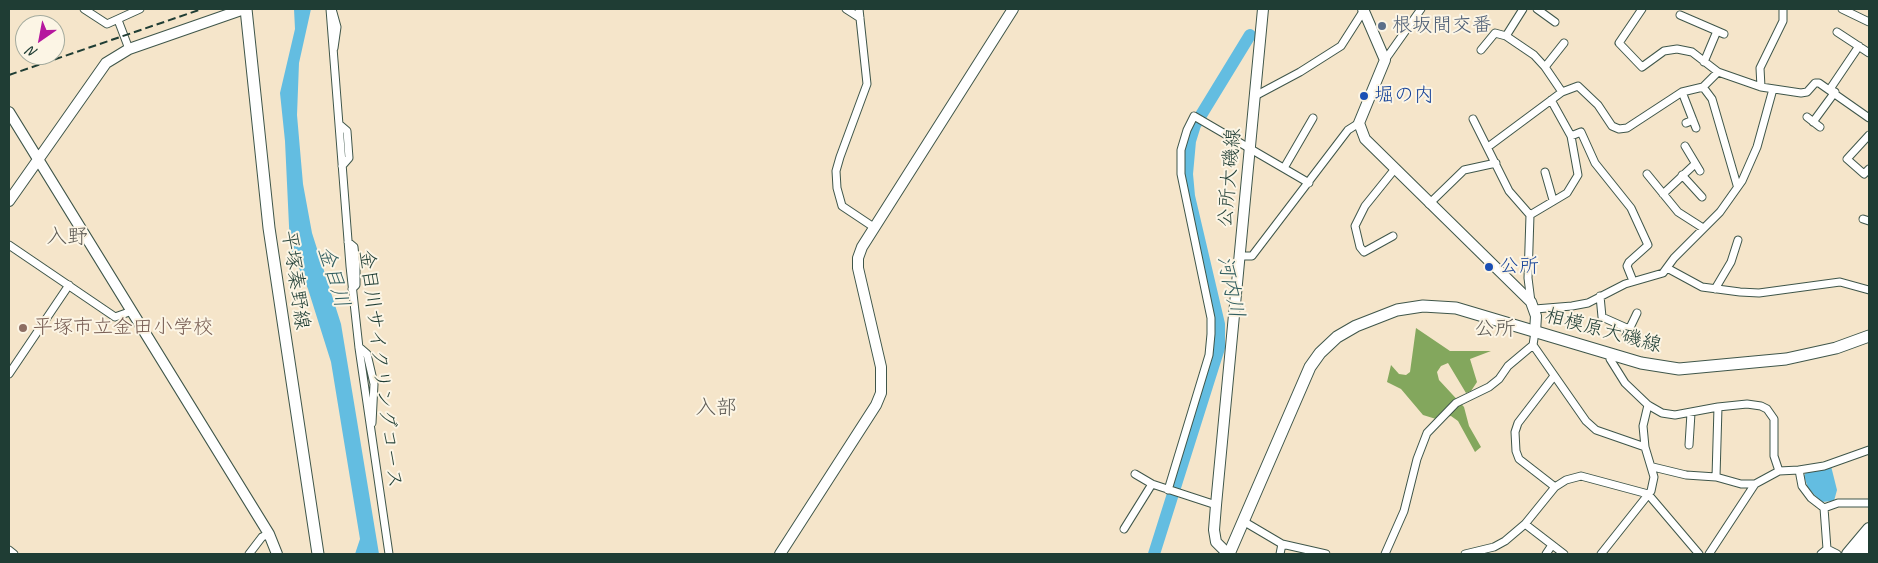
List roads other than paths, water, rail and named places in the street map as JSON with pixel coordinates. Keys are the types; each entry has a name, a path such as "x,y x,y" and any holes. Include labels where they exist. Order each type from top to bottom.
{"highway":[{"path":"1848,554 1869,529"},
{"path":"1859,554 1869,543"}],"main road":[{"name":"平塚秦野線","path":"245,9 271,246 318,554"},
{"name":"相模原大磯線","path":"1228,554 1310,366 1320,352 1337,337 1356,326 1397,310 1423,306 1456,308 1611,355 1658,367 1679,369 1786,359 1836,348 1869,336"}],"street":[{"path":"84,9 107,24 140,9"},
{"path":"9,201 106,63 129,49 245,9"},
{"name":"金目川サイクリングコース","path":"331,9 337,27 337,44 333,50 340,125 347,131 350,158 342,166 348,242 354,247 356,266 356,284 352,289 359,347 368,357 374,384 370,428 389,554"},
{"path":"846,9 860,18"},
{"path":"859,9 868,84 840,157 836,172 837,188 842,206 875,228"},
{"path":"780,554 881,393 881,367 858,268 862,247 1013,9"},
{"name":"公所大磯線","path":"1228,554 1216,542 1214,530 1263,9"},
{"path":"1240,256 1252,256 1348,130 1359,123 1385,60 1421,9"},
{"path":"1506,36 1523,9"},
{"path":"1537,9 1555,22"},
{"path":"1642,9 1619,43 1642,67 1664,51 1677,49 1692,52 1718,72 1761,87 1807,92 1815,83 1819,83 1869,118"},
{"path":"1761,87 1760,68 1783,21 1783,9"},
{"path":"1842,9 1869,22"},
{"path":"1254,96 1300,72 1333,51 1350,33 1365,10"},
{"path":"1365,10 1385,60"},
{"path":"1680,16 1721,32 1704,62"},
{"path":"118,20 129,49"},
{"path":"1481,50 1495,32 1506,36 1534,55 1545,67 1562,92"},
{"path":"1837,32 1869,53"},
{"path":"1545,67 1564,43"},
{"path":"1820,127 1810,119 1833,91 1859,46"},
{"path":"1488,147 1562,92 1578,86 1598,105 1612,126 1619,129 1627,128 1682,92 1703,87 1718,72"},
{"path":"1703,87 1712,99 1737,185"},
{"path":"1359,123 1366,139 1394,170 1533,305 1572,306 1588,303 1633,281 1663,273 1720,212 1737,185 1742,181 1757,147 1773,89"},
{"path":"1682,92 1690,122 1696,128"},
{"path":"1530,214 1567,193 1576,183 1578,175 1570,136 1552,100"},
{"path":"9,112 269,534 277,554"},
{"path":"1171,490 1209,355 1212,334 1212,318 1181,174 1181,150 1187,130 1194,116 1309,183"},
{"path":"1284,168 1313,118"},
{"path":"1386,554 1404,511 1417,459 1428,434 1456,403 1489,388 1499,379 1508,366 1533,345 1535,332 1533,305 1528,278 1530,214 1509,191 1473,119"},
{"path":"1570,136 1581,132 1595,163 1631,208 1648,245 1627,266 1633,281"},
{"path":"1869,135 1847,159 1864,174 1869,169"},
{"path":"1684,146 1700,171"},
{"path":"1429,204 1464,170 1496,163"},
{"path":"1663,194 1695,164"},
{"path":"1393,236 1364,252 1360,247 1355,226 1365,206 1394,170"},
{"path":"1545,172 1553,200"},
{"path":"1646,174 1678,212 1703,228"},
{"path":"1682,175 1702,197"},
{"path":"1715,289 1731,262 1738,240"},
{"path":"9,245 115,317 132,311"},
{"path":"1666,268 1692,283 1715,289 1759,293 1840,282 1869,290"},
{"path":"9,374 69,285"},
{"path":"1600,296 1602,317 1629,328"},
{"path":"1626,336 1637,313"},
{"path":"1533,345 1586,421 1596,430 1645,447"},
{"path":"1611,355 1610,359 1625,384 1648,406 1662,413 1675,415 1747,404 1767,409 1774,419 1774,456 1779,471"},
{"path":"1554,376 1518,423 1515,432 1516,451 1519,458 1556,487"},
{"path":"1601,554 1648,494 1654,477 1653,467 1645,447 1644,426 1648,406"},
{"path":"1716,477 1718,407"},
{"path":"1689,445 1691,412"},
{"path":"1653,467 1686,475 1716,477 1741,484 1755,484 1779,471 1824,466 1869,450"},
{"path":"1799,470 1802,486 1811,498 1824,508"},
{"path":"1135,474 1152,484 1216,505"},
{"path":"1464,554 1485,551 1505,541 1525,524 1556,487 1566,480 1581,476 1648,494 1699,554"},
{"path":"1124,529 1152,484"},
{"path":"1710,554 1755,484"},
{"path":"1824,508 1838,503 1869,503"},
{"path":"1824,508 1824,552 1838,554"},
{"path":"1243,521 1282,544 1326,554"},
{"path":"1525,524 1564,554"},
{"path":"249,554 262,537 269,534"},
{"path":"1280,554 1282,544"},
{"path":"1546,554 1552,545"},
{"path":"9,550 14,554"}],"water":[{"path":"294,9 311,9 299,63 297,115 303,184 312,233 341,324 379,554 355,554 360,539 331,362 308,289 290,247 285,141 280,93 295,29"},
{"path":"1831,466 1837,490 1834,501 1821,502 1808,488 1804,476 1806,472"}],"waterway":[{"name":"河内川","path":"1154,554 1219,348 1219,324 1189,196 1187,174 1190,141 1195,125 1250,35"}],"railway":[{"path":"9,75 202,9"}],"place":[{"name":"根坂間交番","path":"1382,26"},
{"name":"堀の内","path":"1364,96"},
{"name":"公所","path":"1489,267"},
{"name":"平塚市立金田小学校","path":"23,328"}],"district":[{"name":"入野","path":"67,237"},
{"name":"公所","path":"1495,329"},
{"name":"入部","path":"716,408"}],"water label":[{"name":"金目川","path":"333,277"}]}
